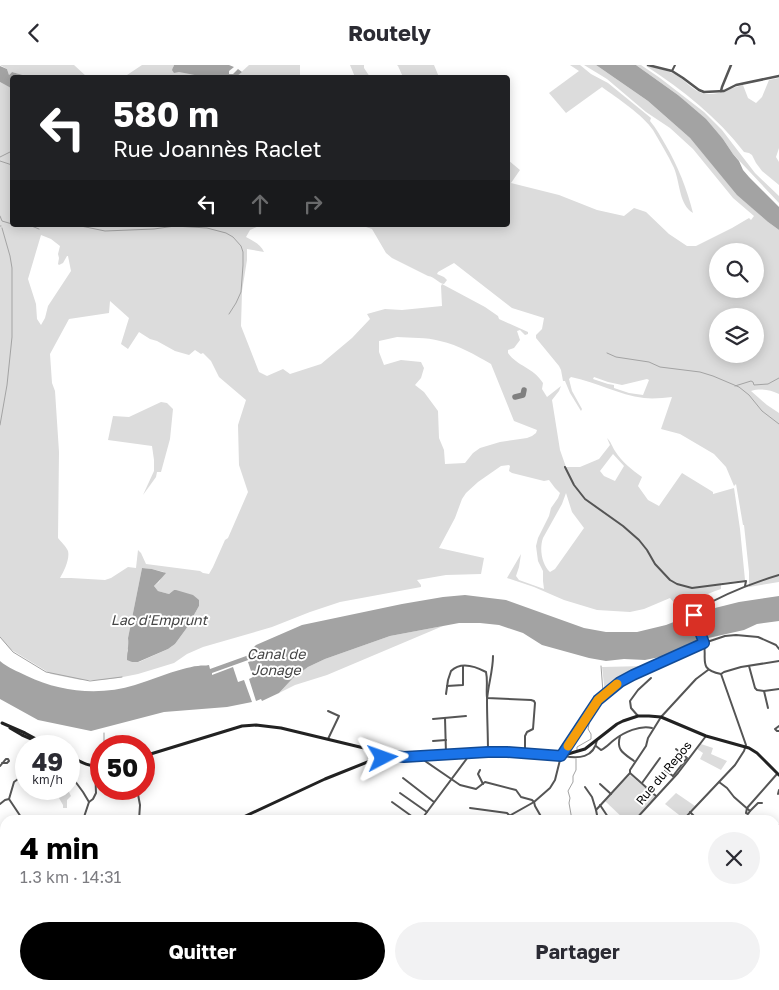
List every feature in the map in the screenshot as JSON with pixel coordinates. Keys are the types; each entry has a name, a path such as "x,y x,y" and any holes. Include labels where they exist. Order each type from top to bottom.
{"main road":[{"path":"248,815 369,761 385,749 387,754 397,757 488,752 562,756 585,749 617,724 638,716 661,717 706,737 746,747 757,753 778,774"},
{"path":"1,723 29,735"},
{"path":"155,753 249,725 274,727 375,749 384,758 387,754"}],"street":[{"path":"648,65 672,71 702,91 721,91 736,85 779,76"},
{"path":"672,71 675,65"},
{"path":"721,91 731,65"},
{"path":"565,467 574,485 585,499 639,540 655,564 676,584 692,589 746,581 745,586"},
{"path":"779,575 745,586 693,612 704,643 704,660 708,670 721,674 740,667 779,661"},
{"path":"512,815 534,802 550,789 555,780 562,756 598,700 620,682 704,643 725,636 748,635 758,637 776,645 779,649"},
{"path":"487,698 493,667 493,656"},
{"path":"447,686 463,685 463,665"},
{"path":"446,694 451,671 456,667 472,665 486,672 488,685 486,687 488,752"},
{"path":"749,666 757,690 779,689"},
{"path":"596,810 630,773 661,717 696,679 708,670"},
{"path":"688,815 735,765 746,747 721,674"},
{"path":"638,716 631,708 630,701 638,690 651,678"},
{"path":"764,691 768,708"},
{"path":"487,698 534,701 533,729 525,736 525,753"},
{"path":"328,711 339,716 328,739"},
{"path":"433,719 466,716"},
{"path":"446,718 446,754"},
{"path":"779,726 775,729 779,731"},
{"path":"596,746 604,750 620,736 634,729 649,727 653,729"},
{"path":"620,736 618,745 620,750 635,762"},
{"name":"Rue du Repos","path":"639,815 657,797 706,737"},
{"path":"434,741 446,740"},
{"path":"562,756 572,758 584,757 596,746 597,740"},
{"path":"676,749 688,758"},
{"path":"424,815 468,757 469,753"},
{"path":"421,756 425,761 460,785 476,789 485,782 516,790 520,797 534,802 540,815"},
{"path":"642,783 660,758"},
{"path":"480,769 478,774 483,783"},
{"path":"665,770 674,777"},
{"path":"630,773 657,797"},
{"path":"747,808 778,774"},
{"path":"402,778 434,802"},
{"path":"9,799 15,781"},
{"path":"718,782 727,788 750,811 758,803 762,803"},
{"path":"600,783 611,793"},
{"path":"584,787 592,797 596,815"},
{"path":"80,788 89,802"},
{"path":"778,794 779,790"},
{"path":"400,793 426,812"},
{"path":"0,804 9,799"},
{"path":"9,799 20,815"},
{"path":"84,815 92,800"},
{"path":"139,800 139,815"},
{"path":"392,802 409,815"},
{"path":"600,805 607,815"},
{"path":"470,807 509,815"},
{"path":"690,812 693,815"}],"shaded area":[{"path":"0,65 74,65 85,75 23,75 12,72 9,75 7,69"},
{"path":"142,65 174,65 173,67 182,72 201,75 127,75"},
{"path":"249,65 300,65 300,75 238,75"},
{"path":"350,65 364,65 369,75 354,75"},
{"path":"434,65 438,75 402,75 398,66"},
{"path":"570,65 580,65 591,74 608,83 651,118 650,121 662,138 678,169 693,213 682,199 674,168 653,130 649,124 622,101 602,87 566,113 549,93 579,71"},
{"path":"584,65 596,65 648,101 690,138 738,195 779,230 779,394 765,390 751,391 779,413 779,582 749,587 744,525 736,484 734,486 726,467 714,454 680,434 661,429 672,397 644,398 571,377 569,379 572,391 582,409 581,411 565,381 563,381 559,366 536,338 536,335 542,329 544,318 512,308 454,263 437,274 447,280 444,284 392,258 386,253 372,229 366,227 510,227 510,162 520,170 511,183 559,195 597,210 624,216 634,208 646,212 669,234 687,246 696,246 749,218 751,220 754,216 733,198 693,149 670,128 646,112 607,79","holes":["594,377 622,385 649,380 643,395 629,393 614,388 614,385 593,379"]},
{"path":"636,65 641,65 660,78 704,112 722,130 755,173 779,196 779,203 733,154 723,139 678,95"},
{"path":"646,66 673,73 694,89 706,94 721,92 743,85 748,98 756,103 762,97 769,80 779,78 779,148 776,157 779,162 779,185 762,171 752,155 744,152 699,105"},
{"path":"0,82 10,87 10,227 257,227 250,230 246,237 259,245 264,252 247,249 242,291 241,326 259,372 267,376 283,369 290,374 321,364 352,338 370,319 367,314 385,309 402,310 442,306 442,284 485,307 498,316 499,319 528,332 525,335 520,330 517,331 520,340 514,348 508,350 508,353 539,378 543,383 542,389 547,397 561,386 552,400 560,450 566,467 580,467 599,459 610,445 607,438 621,459 642,477 638,486 648,500 659,506 682,473 713,492 713,494 734,488 745,580 721,583 721,589 676,605 670,598 644,609 630,612 597,610 564,600 507,578 521,554 516,576 519,580 544,589 543,571 538,561 536,546 551,508 560,493 549,480 544,481 512,473 509,471 509,465 501,466 466,493 439,548 484,558 481,574 446,575 417,580 421,587 340,602 272,627 203,647 187,654 174,663 118,678 81,680 51,674 10,649 0,637","holes":["41,235 51,239 60,246 58,264 63,263 68,256 71,271 48,306 41,325 37,319 36,304 28,279","110,301 129,318 121,344 128,349 139,332 175,351 189,355 195,350 201,354 203,353 211,361 219,377 246,400 238,425 239,465 248,492 228,538 225,540 209,574 200,571 146,564 138,550 136,568 128,567 111,578 105,580 60,578 66,565 68,551 58,538 59,452 55,391 52,383 50,354 69,319 109,313","397,337 435,340 454,345 491,364 514,421 537,430 536,433 527,438 500,442 480,448 465,463 445,464 444,450 439,438 438,411 424,392 415,385 421,378 424,368 421,362 401,360 384,365 379,352 379,341","613,454 624,466 615,481 604,476 600,471","566,493 572,512 584,528 555,569 550,572 542,557 541,547 543,538","142,568 164,572 159,582 154,586 158,591 169,594 174,590 199,606 186,629 175,644 168,649 139,662 132,662 127,651 129,646 128,638"]},
{"path":"161,402 167,403 173,409 170,439 161,472 157,472 156,477 143,495 154,471 152,446 108,440 113,416 129,417"},
{"path":"443,626 279,693 293,678 308,667 325,659 390,636"},
{"path":"646,666 625,676 605,693 602,667"},
{"path":"701,744 713,748 711,754 727,761 721,770 700,759 703,753 697,749"},
{"path":"630,775 655,796 638,815 620,815 605,801"},
{"path":"676,793 695,806 686,815 679,815 665,804"},
{"path":"60,800 67,800 67,808 63,808"}],"water":[{"path":"174,65 229,65 234,67 229,71 229,74 233,74 238,69 242,72 238,75 195,75 174,73 172,70"},
{"path":"596,65 636,65 678,95 706,119 739,161 743,170 779,207 779,230 737,195 690,138 648,101"},
{"path":"0,66 7,69 9,75 12,72 23,75 10,75 10,87 0,82"},
{"name":"Lac d'Emprunt","path":"142,568 166,573 154,586 158,591 169,594 176,590 193,595 199,600 199,606 175,644 138,662 132,662 127,660 128,638"},
{"name":"Canal de Jonage","path":"465,595 506,600 584,628 606,632 637,632 666,625 684,618 690,619 699,616 703,611 739,602 779,596 779,621 757,624 744,630 704,639 665,656 645,660 624,659 606,661 542,645 523,633 499,625 459,623 390,636 325,659 308,667 293,678 279,693 262,701 261,699 256,701 249,679 253,677 248,662 252,661 251,659 212,673 212,675 233,667 238,682 244,680 252,702 227,707 164,712 91,731 38,720 0,699 0,661 9,668 53,686 80,691 108,690 135,685 171,672 192,667 209,665 210,669 249,655 249,652 256,645 302,625 402,604"}],"waterway":[{"path":"0,157 10,152"},
{"path":"0,161 10,164"},
{"path":"0,216 2,221 10,223"},
{"path":"34,227 39,229"},
{"path":"86,227 105,231 168,227"},
{"path":"191,227 207,228 226,233 233,237 241,246 243,252 241,292 229,314"},
{"path":"0,425 7,385 12,337 12,268 2,228"},
{"path":"607,353 616,357 649,362 660,367 700,372 713,376 739,387 749,395 762,411 779,424"},
{"path":"735,386 751,381 754,385 768,384 779,378"},
{"path":"0,637 13,652 46,672 90,681 122,677"},
{"path":"601,666 603,692"},
{"path":"577,750 577,747 591,739 588,729 590,719 604,697"},
{"path":"571,815 568,791 573,782 576,759"}],"taxiway":[{"path":"515,397 523,395 524,390"}],"slow traffic":[{"path":"568,746 598,700 617,684"}],"route":[{"path":"383,758 387,755 404,757 488,752 561,756 598,700 625,678 704,643 694,615"}]}
